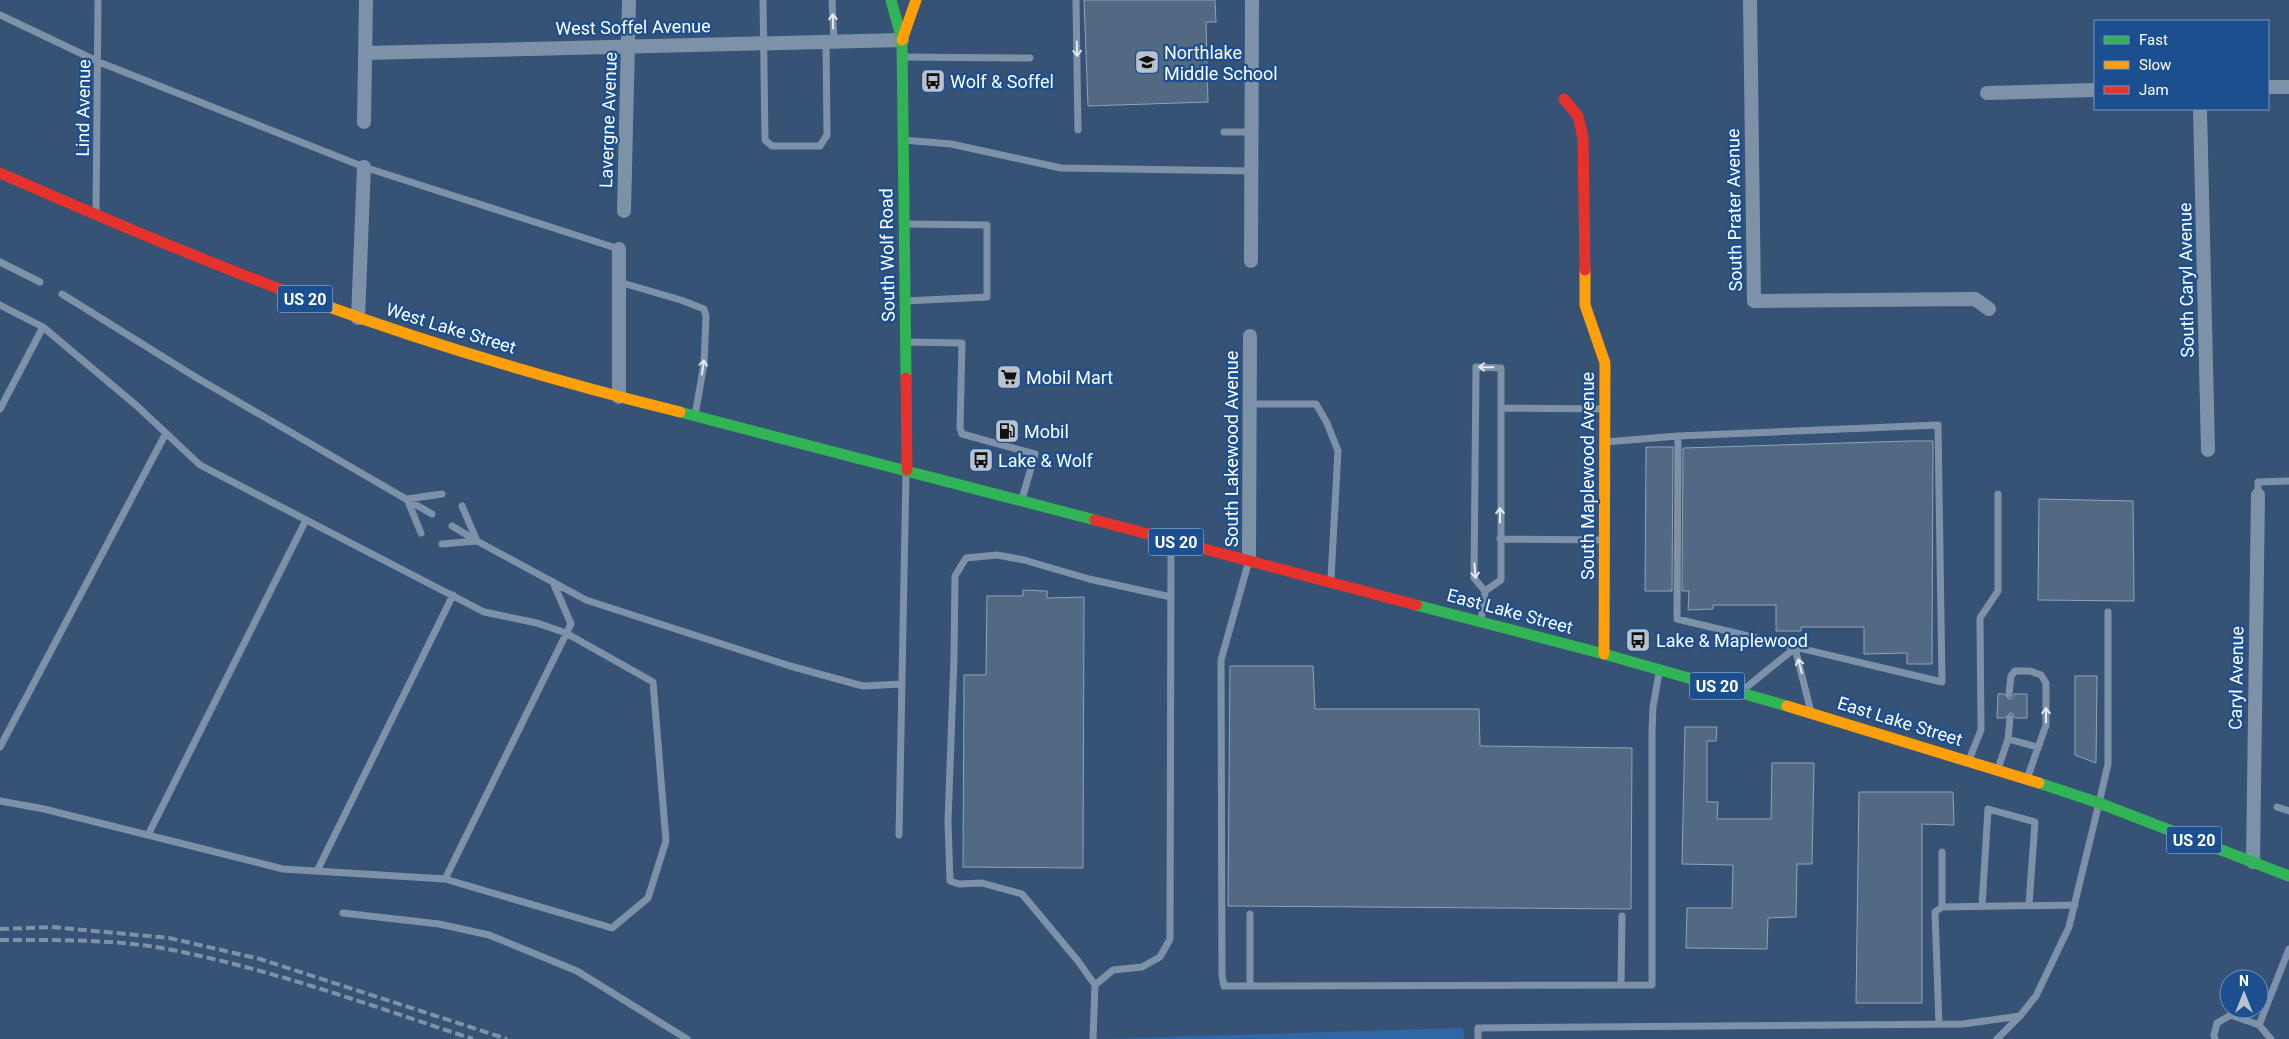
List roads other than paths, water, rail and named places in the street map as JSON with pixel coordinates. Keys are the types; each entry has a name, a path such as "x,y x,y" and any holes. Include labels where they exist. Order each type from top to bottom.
{"main road":[{"name":"South Wolf Road","path":"890,0 902,40 906,470"},
{"name":"South Wolf Road","path":"902,40 916,0"},
{"name":"South Maplewood Avenue","path":"1564,98 1575,109 1581,124 1583,138 1585,305 1605,363 1604,654"},
{"name":"West Lake Street","path":"0,173 96,216 246,277 358,318 619,398 906,470"},
{"name":"East Lake Street","path":"906,470 1331,581 1480,623 1604,654 1969,760 2099,803"},
{"name":"US 20","path":"2099,803 2289,876"}],"street":[{"path":"364,122 366,0"},
{"name":"Lavergne Avenue","path":"624,211 629,0"},
{"path":"1251,261 1252,0"},
{"name":"South Prater Avenue","path":"1750,0 1754,301 1975,299 1989,309"},
{"name":"West Soffel Avenue","path":"366,53 902,40"},
{"path":"2269,87 2289,87"},
{"path":"1987,93 2094,90"},
{"name":"South Caryl Avenue","path":"2200,110 2208,450"},
{"path":"358,318 364,167"},
{"path":"619,249 619,398"},
{"name":"South Lakewood Avenue","path":"1249,561 1250,336"},
{"name":"Caryl Avenue","path":"2253,862 2258,495"}],"lane":[{"name":"Lind Avenue","path":"96,216 99,62 98,0"},
{"path":"763,0 762,43 765,140 772,146 820,146 827,134 833,0"},
{"path":"1076,0 1078,130"},
{"path":"0,15 99,62 364,167 619,249"},
{"path":"902,57 1030,58"},
{"path":"1224,132 1252,132"},
{"path":"903,140 951,144 1061,168 1251,172"},
{"path":"904,224 987,226 987,297 905,301"},
{"path":"0,262 40,282"},
{"path":"619,282 681,300 704,309 706,316 704,364 694,416"},
{"path":"62,294 197,378 432,514"},
{"path":"0,305 43,327 137,406 200,465 484,612 537,624 566,633 653,682 666,841 648,898 612,928 445,879 283,869 44,809 0,801"},
{"path":"0,409 43,327"},
{"path":"905,342 962,343 960,428 962,434 1035,454 1021,500"},
{"path":"1480,623 1485,591 1500,580 1501,368 1476,367 1474,578 1485,591"},
{"path":"1250,404 1316,404 1327,423 1338,451 1331,581"},
{"path":"1501,408 1605,409"},
{"path":"1605,442 1678,436 1938,425 1942,682 1677,618 1678,436"},
{"path":"0,747 166,433"},
{"path":"899,835 906,470"},
{"path":"2258,495 2258,482 2289,482"},
{"path":"407,499 442,494"},
{"path":"1969,760 1981,730 1980,618 1998,591 1998,494"},
{"path":"407,499 421,533"},
{"path":"462,506 477,541"},
{"path":"148,835 306,520"},
{"path":"452,526 586,600 790,666 863,686 902,684"},
{"path":"1500,539 1605,540"},
{"path":"1095,985 1113,970 1142,967 1160,957 1170,939 1172,540"},
{"path":"442,544 477,541"},
{"path":"1092,1039 1095,985 1078,961 1022,894 982,883 959,884 950,881 948,822 955,576 966,558 997,556 1024,560 1089,579 1171,597"},
{"path":"1249,561 1221,660 1222,965 1224,986 1652,985 1653,724 1659,670"},
{"path":"445,879 571,624 552,582"},
{"path":"317,871 453,595"},
{"path":"1997,1039 2020,1016 2040,987 2069,927 2075,905 2108,764 2108,612"},
{"path":"1740,693 1795,648"},
{"path":"1795,648 1812,713"},
{"path":"2010,694 2010,676 2015,671 2030,671 2041,675 2046,683 2046,725 2028,779"},
{"path":"1998,769 2008,739 2010,718"},
{"path":"2008,739 2038,747"},
{"path":"2277,807 2289,811"},
{"path":"1982,906 1988,809 2035,822 2029,904"},
{"path":"1942,852 1942,907"},
{"path":"1939,1024 1936,912 1942,907 2029,904 2075,905"},
{"path":"343,913 440,924 489,935 577,971 687,1039"},
{"path":"1250,914 1250,986"},
{"path":"1621,985 1622,916"},
{"path":"2259,1025 2289,949"},
{"path":"2215,1039 2214,1034 2217,1023 2231,1015 2259,1025 2271,1039"},
{"path":"1478,1039 1478,1028 1963,1024 2020,1016"}],"railway":[{"path":"0,929 52,927 169,938 260,959 507,1039"},
{"path":"0,940 126,943 206,957 359,1001 473,1039"}],"place":[{"name":"Northlake Middle School","path":"1147,62"},
{"name":"Wolf & Soffel","path":"933,81"},
{"name":"Mobil Mart","path":"1009,377"},
{"name":"Mobil","path":"1007,431"},
{"name":"Lake & Wolf","path":"981,460"},
{"name":"Lake & Maplewood","path":"1638,640"}]}
